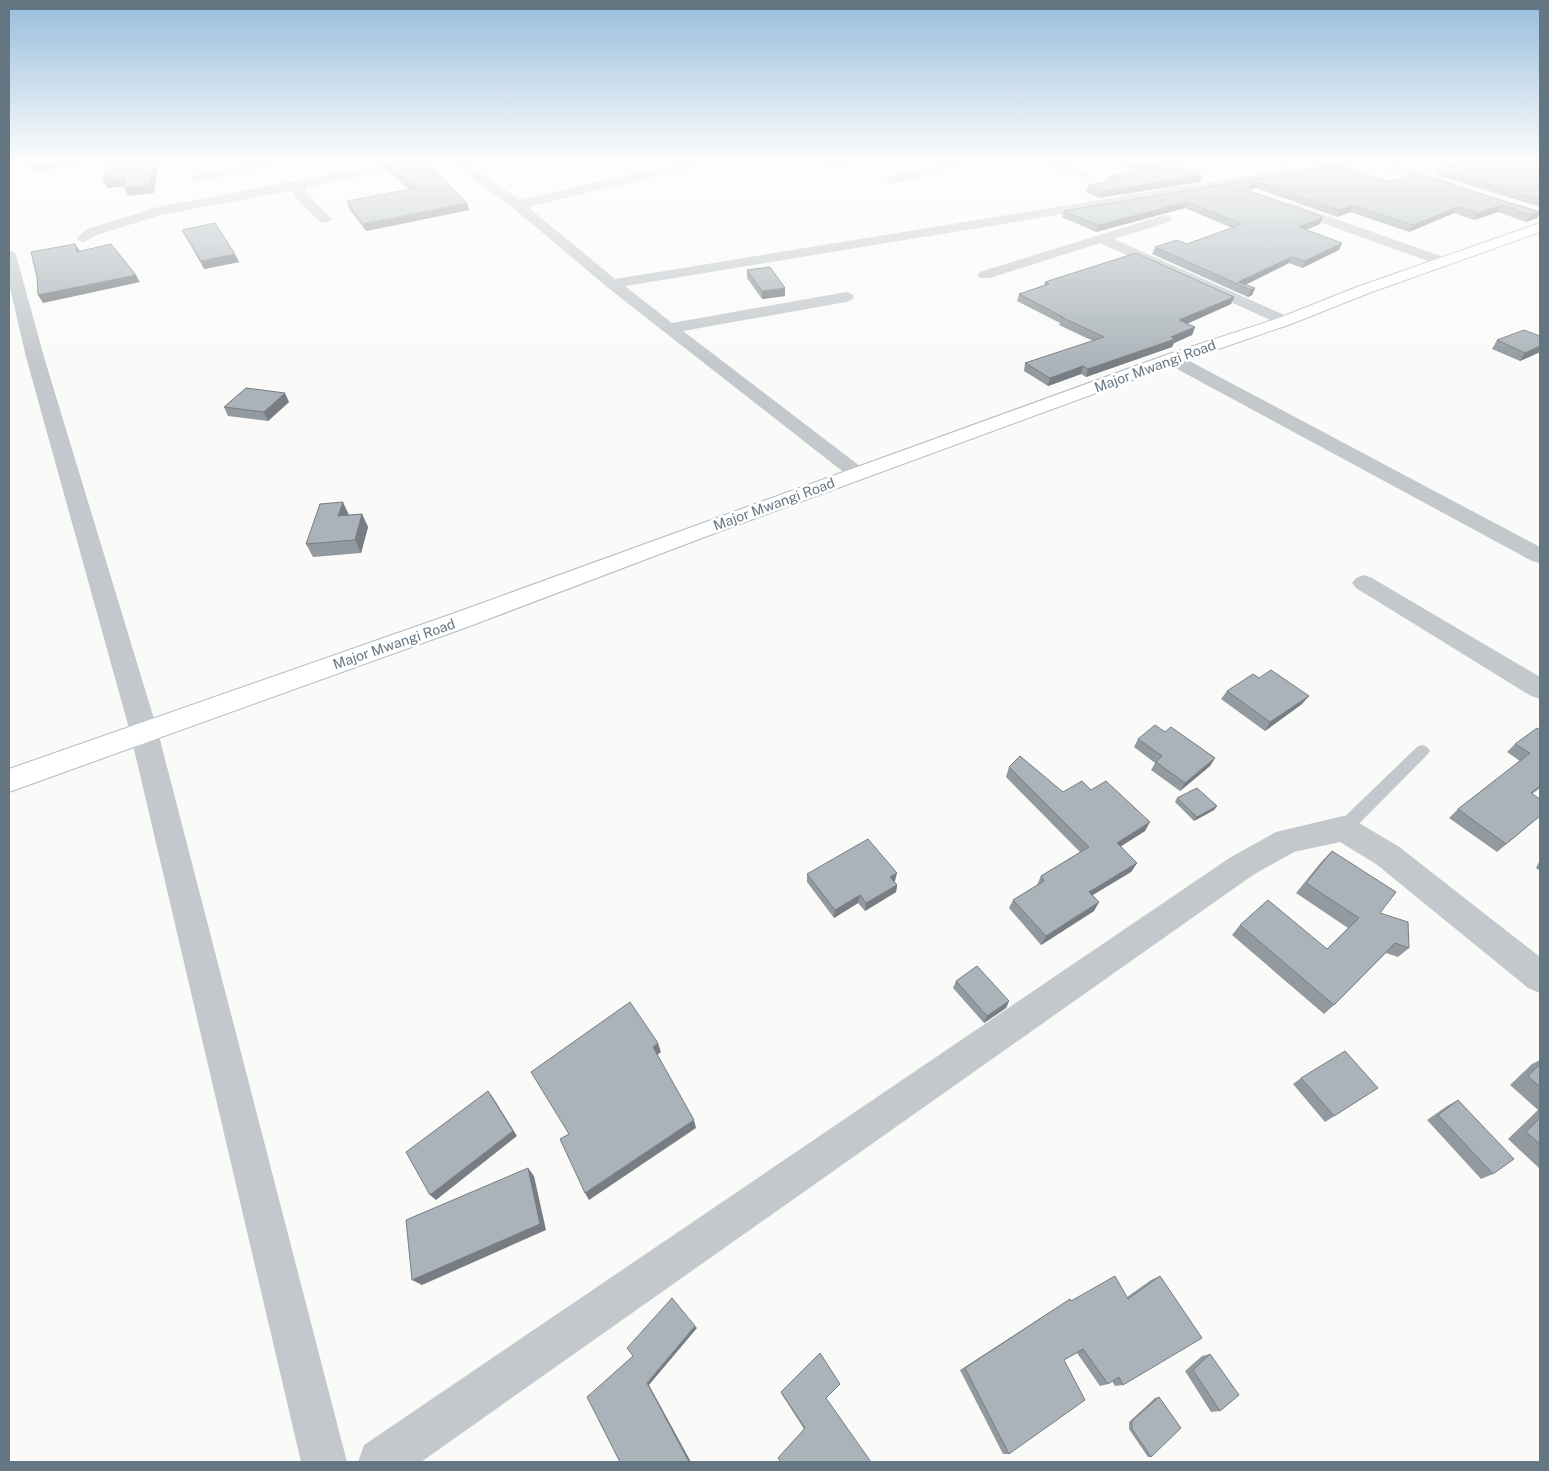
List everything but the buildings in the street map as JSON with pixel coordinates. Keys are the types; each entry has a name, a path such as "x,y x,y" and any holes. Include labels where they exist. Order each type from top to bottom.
{"street":[{"path":"84,238 92,232 105,228"},
{"path":"545,228 612,284 858,474"},
{"path":"612,284 951,228"},
{"path":"985,275 1135,228"},
{"path":"1349,228 1444,262"},
{"name":"Major Mwangi Road","path":"9,781 461,620 1172,359 1285,321 1364,290 1538,228"},
{"path":"1100,238 1285,321"},
{"path":"9,255 35,357 144,732 324,1462"},
{"path":"670,328 846,297"},
{"path":"1172,359 1540,556"},
{"path":"1364,583 1540,689"},
{"path":"381,1462 1242,866 1287,841 1343,829 1387,855 1540,977"}],"lane":[{"path":"1343,829 1422,751"}]}
